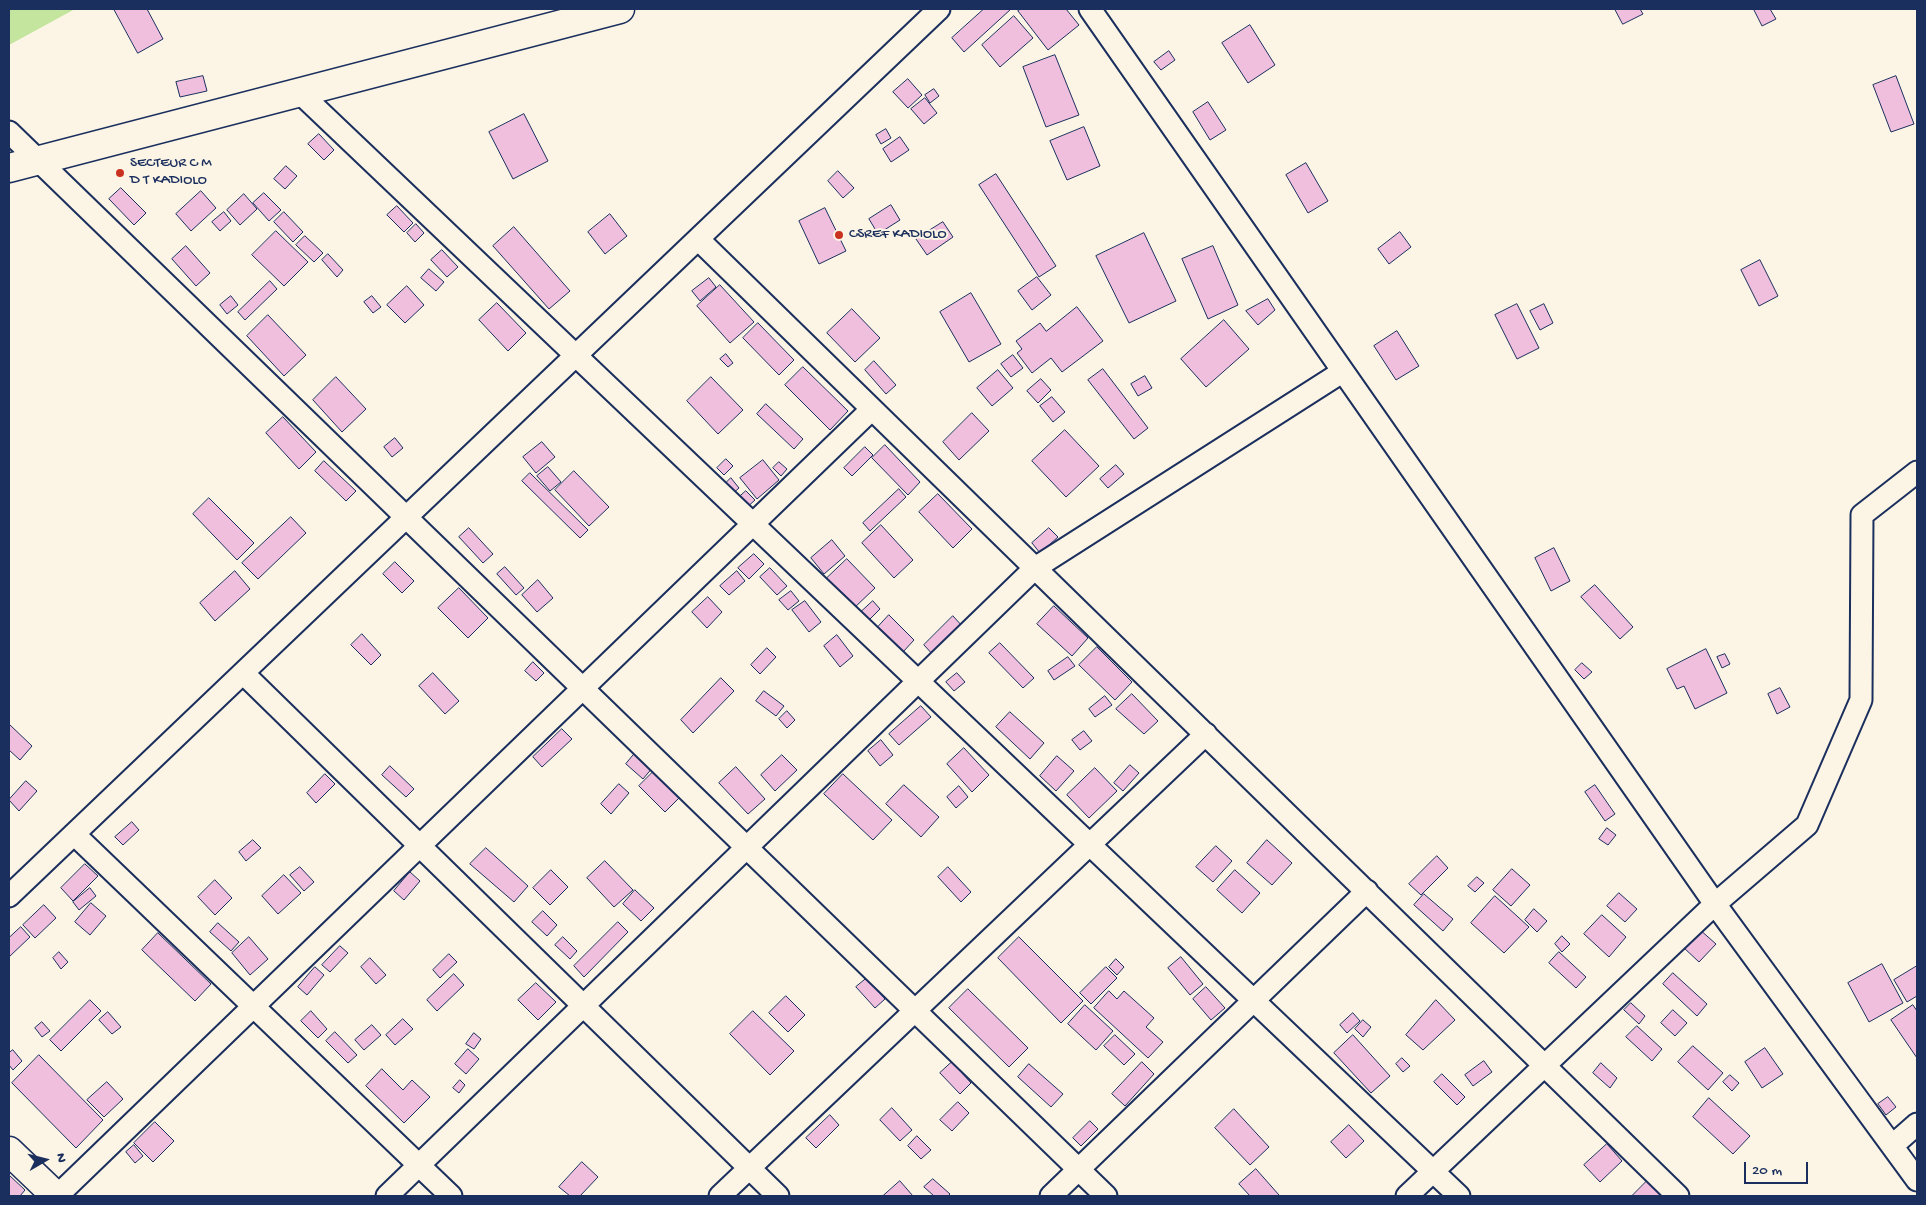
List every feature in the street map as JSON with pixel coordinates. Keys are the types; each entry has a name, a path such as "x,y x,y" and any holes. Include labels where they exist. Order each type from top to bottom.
{"street":[{"path":"9,168 299,92 587,13 620,9"},
{"path":"9,896 939,9"},
{"path":"1090,9 1715,904 1917,1180"},
{"path":"299,92 1459,1196"},
{"path":"9,132 1106,1196"},
{"path":"698,239 1678,1196"},
{"path":"387,1196 1035,568 1342,372"},
{"path":"9,1152 56,1196 872,409"},
{"path":"1407,1196 1715,904 1807,825 1861,700 1862,515 1917,472"},
{"path":"243,673 778,1196"},
{"path":"720,1196 1206,734"},
{"path":"74,834 451,1196"},
{"path":"1051,1196 1367,891"},
{"path":"1892,1146 1917,1124"}],"green space":[{"path":"9,9 75,9 9,45"}],"building":[{"path":"114,9 147,9 163,39 138,53"},
{"path":"984,9 1011,9 964,52 952,38"},
{"path":"1021,9 1066,9 1079,25 1048,50 1018,11"},
{"path":"1615,9 1640,9 1643,14 1623,24"},
{"path":"1770,9 1776,19 1762,26 1754,10"},
{"path":"1014,16 1033,38 1000,67 982,45"},
{"path":"1250,25 1275,65 1248,83 1222,43"},
{"path":"1169,51 1175,60 1161,70 1154,62"},
{"path":"1055,55 1079,115 1046,127 1023,67"},
{"path":"203,76 207,91 180,97 176,82"},
{"path":"1896,76 1914,124 1891,132 1873,85"},
{"path":"908,79 922,95 908,108 893,92"},
{"path":"934,89 939,96 930,103 925,95"},
{"path":"925,98 937,113 924,124 911,109"},
{"path":"1208,102 1226,130 1210,140 1193,112"},
{"path":"524,114 548,161 513,179 489,132"},
{"path":"1084,127 1100,166 1067,180 1050,141"},
{"path":"886,129 891,138 881,144 876,135"},
{"path":"319,134 334,150 324,160 308,144"},
{"path":"900,137 909,150 891,162 883,149"},
{"path":"1306,163 1328,201 1308,213 1286,175"},
{"path":"286,166 297,176 285,189 274,179"},
{"path":"838,171 854,188 843,198 828,181"},
{"path":"996,174 1056,266 1039,277 979,185"},
{"path":"121,188 146,213 134,225 109,199"},
{"path":"201,191 216,208 191,231 176,214"},
{"path":"264,193 281,210 269,221 253,203"},
{"path":"244,194 257,209 240,225 227,210"},
{"path":"891,205 900,220 878,234 869,219"},
{"path":"397,206 413,223 404,232 387,215"},
{"path":"825,208 846,251 819,264 799,221"},
{"path":"224,212 231,221 220,231 212,222"},
{"path":"284,212 303,232 293,242 274,222"},
{"path":"610,214 627,236 605,254 588,232"},
{"path":"943,222 953,237 927,255 916,239"},
{"path":"416,224 424,233 415,242 407,233"},
{"path":"514,227 570,291 549,309 493,246"},
{"path":"276,231 308,262 284,286 252,255"},
{"path":"1400,232 1411,247 1389,264 1378,249"},
{"path":"1144,233 1176,301 1129,323 1096,256"},
{"path":"305,236 323,253 314,262 296,245"},
{"path":"186,246 210,273 196,286 172,259"},
{"path":"1213,246 1238,305 1208,319 1182,259"},
{"path":"442,250 458,267 447,277 431,260"},
{"path":"328,254 343,270 337,277 322,260"},
{"path":"1760,260 1778,296 1759,306 1741,270"},
{"path":"429,269 444,282 436,291 421,278"},
{"path":"1037,277 1051,295 1032,310 1018,291"},
{"path":"709,278 716,287 700,301 692,291"},
{"path":"270,281 277,289 245,320 238,312"},
{"path":"720,285 754,322 730,343 697,306"},
{"path":"407,286 424,305 405,323 387,305"},
{"path":"971,293 1001,344 969,362 940,312"},
{"path":"231,296 238,305 227,314 220,305"},
{"path":"372,296 381,307 373,313 364,302"},
{"path":"1268,299 1275,310 1258,325 1246,311"},
{"path":"497,303 526,333 508,351 479,320"},
{"path":"1517,304 1539,348 1517,359 1495,315"},
{"path":"1544,304 1553,323 1540,330 1530,311"},
{"path":"1077,307 1103,341 1062,372 1051,358 1032,373 1017,353 1022,349 1016,341 1040,323 1046,331"},
{"path":"852,309 880,338 855,362 827,333"},
{"path":"268,315 306,355 284,376 247,336"},
{"path":"1224,320 1249,349 1206,387 1181,359"},
{"path":"758,323 794,360 779,375 743,338"},
{"path":"1397,331 1419,366 1396,380 1374,346"},
{"path":"726,354 733,363 728,367 720,359"},
{"path":"1013,355 1023,368 1011,377 1001,364"},
{"path":"874,361 896,385 886,394 865,370"},
{"path":"803,367 848,411 830,430 785,385"},
{"path":"1103,369 1148,428 1134,439 1088,380"},
{"path":"998,370 1013,388 992,406 977,388"},
{"path":"1145,376 1152,388 1138,396 1131,384"},
{"path":"336,377 366,409 342,432 313,400"},
{"path":"711,377 743,410 718,434 687,401"},
{"path":"1041,379 1051,390 1038,403 1027,391"},
{"path":"1052,397 1065,412 1053,422 1040,406"},
{"path":"766,404 803,439 794,449 757,414"},
{"path":"972,413 989,431 959,460 943,442"},
{"path":"283,417 316,452 299,469 266,433"},
{"path":"1065,430 1099,466 1066,497 1032,461"},
{"path":"395,438 403,448 392,457 384,447"},
{"path":"542,442 555,457 536,473 523,457"},
{"path":"885,445 920,482 908,495 872,458"},
{"path":"865,447 873,455 852,476 844,468"},
{"path":"726,459 733,466 724,475 717,468"},
{"path":"763,460 779,480 757,499 740,478"},
{"path":"324,461 356,491 346,501 315,471"},
{"path":"779,462 787,469 781,476 773,468"},
{"path":"1116,465 1124,474 1108,488 1100,479"},
{"path":"548,467 561,482 550,491 537,476"},
{"path":"574,471 609,507 589,526 555,490"},
{"path":"530,473 588,530 580,538 522,481"},
{"path":"731,478 739,488 731,495 723,486"},
{"path":"899,489 906,497 870,531 863,523"},
{"path":"746,491 755,500 745,509 736,500"},
{"path":"938,494 972,529 953,548 919,512"},
{"path":"209,498 254,543 237,560 193,514"},
{"path":"291,517 306,533 258,579 242,563"},
{"path":"881,525 913,560 894,578 862,543"},
{"path":"469,528 493,554 483,563 459,537"},
{"path":"1049,528 1058,537 1040,553 1032,543"},
{"path":"832,540 845,556 824,574 811,558"},
{"path":"1554,548 1570,581 1551,591 1535,558"},
{"path":"754,554 764,564 749,579 738,568"},
{"path":"847,559 875,588 853,609 826,579"},
{"path":"395,562 414,581 402,593 383,574"},
{"path":"505,567 524,588 516,595 497,574"},
{"path":"770,568 787,586 777,595 760,577"},
{"path":"235,571 250,589 215,621 200,603"},
{"path":"737,571 745,581 729,595 720,586"},
{"path":"538,580 553,598 537,612 522,595"},
{"path":"1595,585 1633,627 1620,639 1581,597"},
{"path":"459,588 488,618 468,638 438,608"},
{"path":"791,591 799,601 788,610 779,600"},
{"path":"708,597 722,612 707,628 692,612"},
{"path":"805,601 821,622 809,632 792,610"},
{"path":"873,601 880,609 869,620 861,612"},
{"path":"1054,606 1088,638 1072,656 1037,624"},
{"path":"889,615 914,640 903,652 878,627"},
{"path":"953,616 963,627 934,656 924,645"},
{"path":"362,634 381,655 371,665 351,645"},
{"path":"837,635 853,656 840,667 824,646"},
{"path":"1000,643 1034,678 1023,688 989,653"},
{"path":"1097,647 1132,682 1115,700 1079,665"},
{"path":"767,648 776,657 760,674 751,665"},
{"path":"1706,649 1727,693 1695,709 1684,686 1677,689 1667,669"},
{"path":"1725,654 1730,664 1722,668 1717,657"},
{"path":"1068,657 1075,666 1054,680 1048,671"},
{"path":"533,662 544,673 536,681 525,671"},
{"path":"1582,663 1592,672 1584,679 1575,670"},
{"path":"433,673 459,701 445,714 419,686"},
{"path":"957,673 965,682 954,691 946,682"},
{"path":"721,678 734,691 693,733 681,720"},
{"path":"1780,688 1790,707 1777,714 1768,694"},
{"path":"764,691 784,706 776,716 756,701"},
{"path":"1132,694 1158,721 1144,734 1116,709"},
{"path":"1105,696 1112,705 1095,717 1089,709"},
{"path":"921,706 931,717 899,745 889,734"},
{"path":"787,711 795,720 787,728 779,719"},
{"path":"1010,712 1044,743 1030,759 996,727"},
{"path":"9,724 32,746 20,760 9,750"},
{"path":"562,729 572,739 542,767 533,757"},
{"path":"1084,731 1092,741 1080,750 1072,740"},
{"path":"881,740 893,755 880,766 868,751"},
{"path":"964,748 989,775 972,792 947,764"},
{"path":"636,752 653,767 643,779 626,764"},
{"path":"782,755 797,770 775,791 761,775"},
{"path":"1057,756 1074,771 1056,791 1040,776"},
{"path":"1130,765 1139,773 1123,791 1114,783"},
{"path":"390,766 414,789 406,797 382,775"},
{"path":"736,767 765,799 748,814 719,783"},
{"path":"1095,768 1117,791 1089,818 1067,795"},
{"path":"654,771 680,797 665,812 639,786"},
{"path":"325,774 335,784 316,803 307,793"},
{"path":"843,774 892,820 873,840 824,794"},
{"path":"26,781 37,791 19,811 9,800"},
{"path":"619,784 629,793 611,814 601,804"},
{"path":"904,785 939,817 921,837 886,804"},
{"path":"1595,785 1615,814 1605,821 1585,792"},
{"path":"959,786 968,797 956,808 947,797"},
{"path":"132,822 139,830 123,845 115,837"},
{"path":"1607,828 1616,835 1608,845 1599,839"},
{"path":"253,840 261,848 246,861 239,852"},
{"path":"1267,840 1292,863 1272,885 1247,863"},
{"path":"1216,846 1232,861 1213,882 1196,867"},
{"path":"486,848 528,886 514,902 470,864"},
{"path":"1437,856 1448,868 1421,895 1409,884"},
{"path":"605,861 633,890 614,907 587,878"},
{"path":"85,864 98,876 73,901 61,888"},
{"path":"300,867 314,882 304,891 290,875"},
{"path":"948,867 971,892 961,902 938,877"},
{"path":"1512,869 1530,885 1511,906 1493,890"},
{"path":"551,870 568,887 550,905 533,888"},
{"path":"1235,870 1260,893 1242,913 1217,890"},
{"path":"410,872 420,881 404,900 394,891"},
{"path":"284,875 301,893 278,914 262,896"},
{"path":"1477,877 1484,883 1475,892 1468,886"},
{"path":"215,880 232,898 215,915 198,897"},
{"path":"90,888 96,896 79,910 73,902"},
{"path":"635,890 654,908 641,921 623,904"},
{"path":"1619,893 1637,909 1625,922 1607,906"},
{"path":"1424,894 1453,919 1443,931 1414,905"},
{"path":"1495,896 1529,927 1504,953 1471,923"},
{"path":"91,903 106,916 90,935 75,922"},
{"path":"44,905 56,918 35,938 23,925"},
{"path":"1534,909 1547,921 1537,932 1525,920"},
{"path":"543,911 557,925 547,936 532,922"},
{"path":"1602,915 1626,937 1609,957 1584,934"},
{"path":"618,922 628,932 584,977 574,966"},
{"path":"218,923 239,942 231,951 210,932"},
{"path":"21,927 30,937 9,957 9,938"},
{"path":"1699,929 1716,944 1699,962 1683,947"},
{"path":"158,933 211,984 195,1001 142,950"},
{"path":"1562,936 1570,944 1562,952 1555,944"},
{"path":"249,937 268,959 250,975 232,953"},
{"path":"563,937 577,951 570,959 555,945"},
{"path":"1019,937 1083,1001 1061,1023 998,958"},
{"path":"340,946 348,953 330,972 322,965"},
{"path":"59,952 68,962 61,969 53,958"},
{"path":"1559,952 1586,977 1576,988 1549,963"},
{"path":"449,954 457,962 440,978 433,970"},
{"path":"1181,957 1203,984 1190,995 1168,968"},
{"path":"370,958 386,975 376,984 361,967"},
{"path":"1116,959 1124,967 1117,975 1109,967"},
{"path":"1882,964 1903,1003 1869,1022 1848,983"},
{"path":"1917,966 1917,996 1907,1002 1894,980"},
{"path":"315,967 324,975 307,995 298,987"},
{"path":"1106,967 1117,978 1091,1004 1080,993"},
{"path":"1673,973 1707,1004 1697,1016 1663,984"},
{"path":"454,974 464,985 437,1011 427,1000"},
{"path":"867,978 885,999 875,1008 856,987"},
{"path":"536,983 556,1002 538,1020 518,1000"},
{"path":"1206,987 1225,1008 1211,1020 1193,999"},
{"path":"968,989 1028,1048 1009,1067 949,1008"},
{"path":"1109,991 1117,999 1124,991 1154,1018 1146,1027 1163,1042 1148,1058 1094,1008"},
{"path":"786,996 805,1015 788,1032 769,1013"},
{"path":"90,1000 101,1011 61,1051 50,1040"},
{"path":"1436,1000 1455,1020 1423,1050 1406,1035"},
{"path":"1631,1003 1645,1016 1639,1024 1624,1010"},
{"path":"1085,1005 1113,1031 1096,1050 1068,1024"},
{"path":"1913,1005 1917,1011 1917,1058 1891,1020"},
{"path":"1673,1010 1687,1023 1675,1036 1661,1023"},
{"path":"311,1011 327,1029 318,1038 301,1021"},
{"path":"753,1011 794,1051 770,1075 730,1034"},
{"path":"108,1012 121,1027 112,1034 99,1020"},
{"path":"1353,1013 1360,1021 1347,1033 1340,1025"},
{"path":"403,1019 413,1029 395,1045 386,1035"},
{"path":"1363,1020 1371,1027 1363,1037 1355,1029"},
{"path":"42,1022 50,1031 42,1037 35,1028"},
{"path":"372,1025 381,1035 364,1050 355,1040"},
{"path":"1637,1026 1662,1049 1652,1061 1626,1037"},
{"path":"335,1032 357,1055 348,1063 326,1041"},
{"path":"474,1033 481,1039 474,1049 466,1044"},
{"path":"1115,1035 1135,1054 1124,1065 1104,1046"},
{"path":"1353,1035 1390,1076 1371,1093 1334,1053"},
{"path":"1693,1046 1723,1073 1708,1090 1678,1062"},
{"path":"1765,1048 1783,1074 1762,1088 1745,1062"},
{"path":"468,1049 479,1059 466,1074 455,1064"},
{"path":"13,1050 22,1061 13,1070 9,1065 9,1053"},
{"path":"39,1055 103,1120 76,1148 12,1083"},
{"path":"1402,1058 1410,1066 1403,1072 1396,1064"},
{"path":"1484,1061 1492,1072 1473,1086 1465,1075"},
{"path":"952,1062 971,1083 960,1094 940,1073"},
{"path":"1142,1062 1154,1074 1125,1106 1112,1094"},
{"path":"1601,1063 1617,1078 1610,1088 1593,1073"},
{"path":"1029,1064 1063,1094 1051,1107 1018,1077"},
{"path":"382,1069 403,1090 412,1080 430,1097 404,1123 366,1086"},
{"path":"1442,1074 1465,1097 1457,1105 1434,1082"},
{"path":"1730,1075 1739,1083 1732,1091 1723,1082"},
{"path":"460,1080 465,1085 459,1093 453,1088"},
{"path":"107,1082 123,1099 104,1117 87,1100"},
{"path":"1888,1097 1896,1107 1886,1115 1878,1104"},
{"path":"1709,1098 1750,1136 1733,1154 1693,1117"},
{"path":"958,1102 969,1113 952,1131 940,1120"},
{"path":"892,1108 912,1130 900,1141 880,1120"},
{"path":"1234,1109 1269,1147 1250,1165 1215,1128"},
{"path":"830,1115 839,1125 816,1148 806,1138"},
{"path":"1090,1121 1098,1129 1081,1146 1073,1138"},
{"path":"155,1122 174,1141 153,1162 134,1143"},
{"path":"1349,1125 1364,1141 1346,1158 1331,1142"},
{"path":"917,1136 931,1150 921,1159 908,1146"},
{"path":"1607,1144 1622,1161 1600,1182 1584,1165"},
{"path":"134,1145 143,1156 135,1163 126,1152"},
{"path":"582,1162 598,1177 580,1196 570,1196 559,1187"},
{"path":"1256,1169 1279,1195 1250,1196 1239,1184"},
{"path":"9,1175 25,1190 20,1196 9,1196"},
{"path":"933,1179 950,1194 948,1196 934,1196 924,1187"},
{"path":"900,1181 913,1196 883,1196"},
{"path":"1647,1181 1663,1196 1632,1196"}],"place":[{"name":"SECTEUR C M D T KADIOLO","path":"120,173"},
{"name":"CSREF KADIOLO","path":"839,235"}]}
